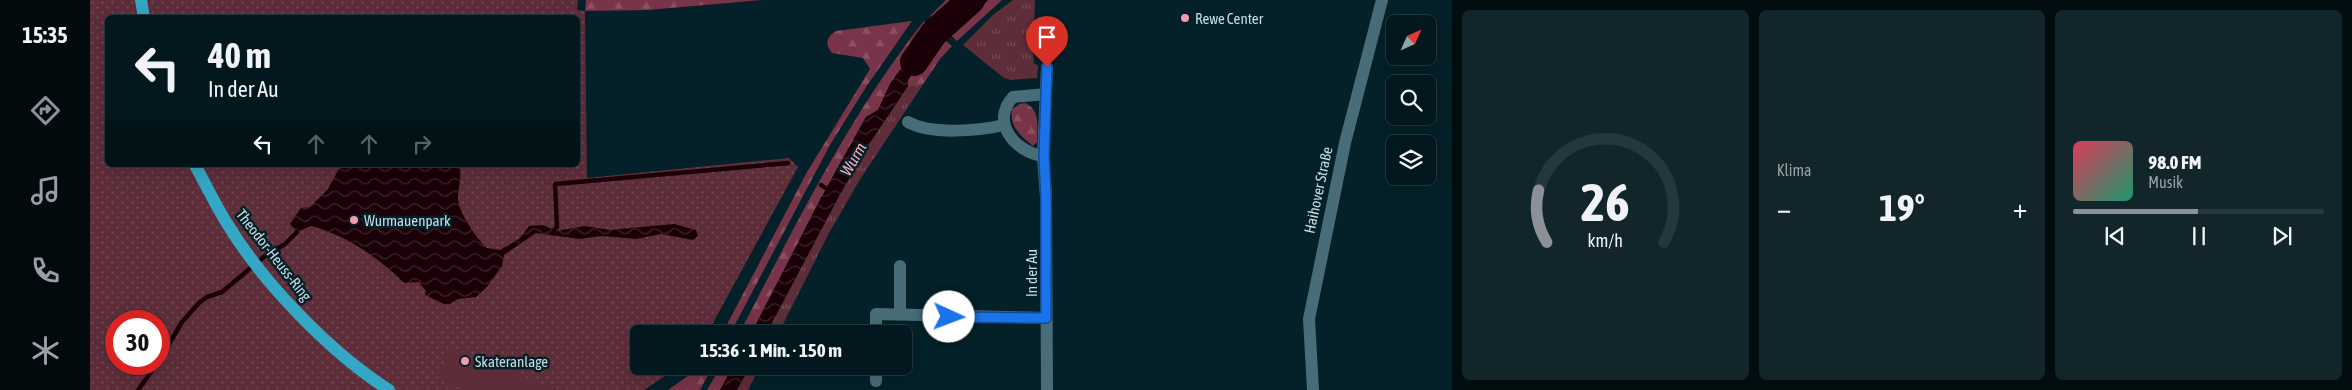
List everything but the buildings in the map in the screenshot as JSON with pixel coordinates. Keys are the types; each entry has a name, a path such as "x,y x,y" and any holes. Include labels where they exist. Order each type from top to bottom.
{"main road":[{"path":"140,0 143,15"},
{"name":"Theodor-Heuss-Ring","path":"196,167 229,226 270,282 330,345 369,377 389,390"}],"street":[{"name":"Haihover Straße","path":"1312,390 1309,319 1345,143 1382,0"},
{"name":"In der Au","path":"1047,67 1044,156 1047,390"},
{"path":"1044,156 1033,154 1018,146 1004,124 1006,105 1013,97 1046,94"},
{"path":"908,122 918,127 972,130 1004,124"},
{"path":"900,266 900,314"},
{"path":"876,325 876,314 966,318 1046,318"},
{"path":"876,375 876,381"}],"green space":[{"path":"90,0 578,0 577,10 585,11 587,178 789,158 798,167 712,325 630,325 630,375 666,375 644,390 90,390"},
{"path":"586,0 761,0 648,10 585,11"},
{"path":"946,0 963,0 938,23 930,16"},
{"path":"988,0 1002,0 957,41 946,30 966,11 981,7"},
{"path":"1013,0 1035,0 1033,54 1034,64 1038,65 1037,78 1011,80 1004,78 963,45 993,15"},
{"path":"912,21 866,87 830,145 735,325 727,325 807,172 870,69 863,58 832,53 828,47 828,38 836,31"},
{"path":"924,21 931,29 891,82 878,110 866,117 822,196 756,325 744,325 824,173 871,95"},
{"path":"939,35 952,46 940,59 924,83 918,87 908,86 908,80"},
{"path":"924,83 859,181 829,233 783,325 771,325 839,196 869,144 908,86 918,87"},
{"path":"1025,103 1036,114 1037,142 1033,146 1020,135 1012,121 1012,109"},
{"name":"Skateranlage","path":"451,347 557,390 465,390 438,379"},
{"path":"689,375 708,375 700,390 668,390"},
{"path":"716,375 728,375 720,390 707,390"},
{"path":"745,375 756,375 748,390 737,390"}],"water":[{"path":"963,0 988,0 981,7 966,11 946,30 938,23"},
{"path":"931,29 939,35 908,80 908,86 869,144 839,196 771,325 756,325 822,196 866,117 878,110 891,82"},
{"path":"340,167 460,167 458,197 464,217 473,232 487,248 500,250 520,238 529,226 543,225 556,231 585,226 610,230 674,224 696,230 698,236 693,240 661,234 636,239 602,236 579,239 536,233 504,255 502,266 487,287 476,297 458,299 450,304 444,304 425,295 426,291 419,282 404,283 373,256 337,235 311,226 297,232 290,224 301,208 310,207 328,189"},
{"path":"728,375 745,375 737,390 720,390"}],"waterway":[{"name":"Wurm","path":"914,62 934,33 971,0"},
{"path":"554,230 557,227 555,184 788,163"},
{"path":"821,185 830,191"},
{"path":"170,342 182,322 199,303 207,297 222,292 265,256 285,244 297,232"},
{"path":"138,390 149,375"}],"place":[{"name":"Rewe Center","path":"1185,18"},
{"name":"Wurmauenpark","path":"354,220"},
{"name":"Skateranlage","path":"465,361"}],"route":[{"path":"949,317 1046,318 1044,156 1047,67"}]}
